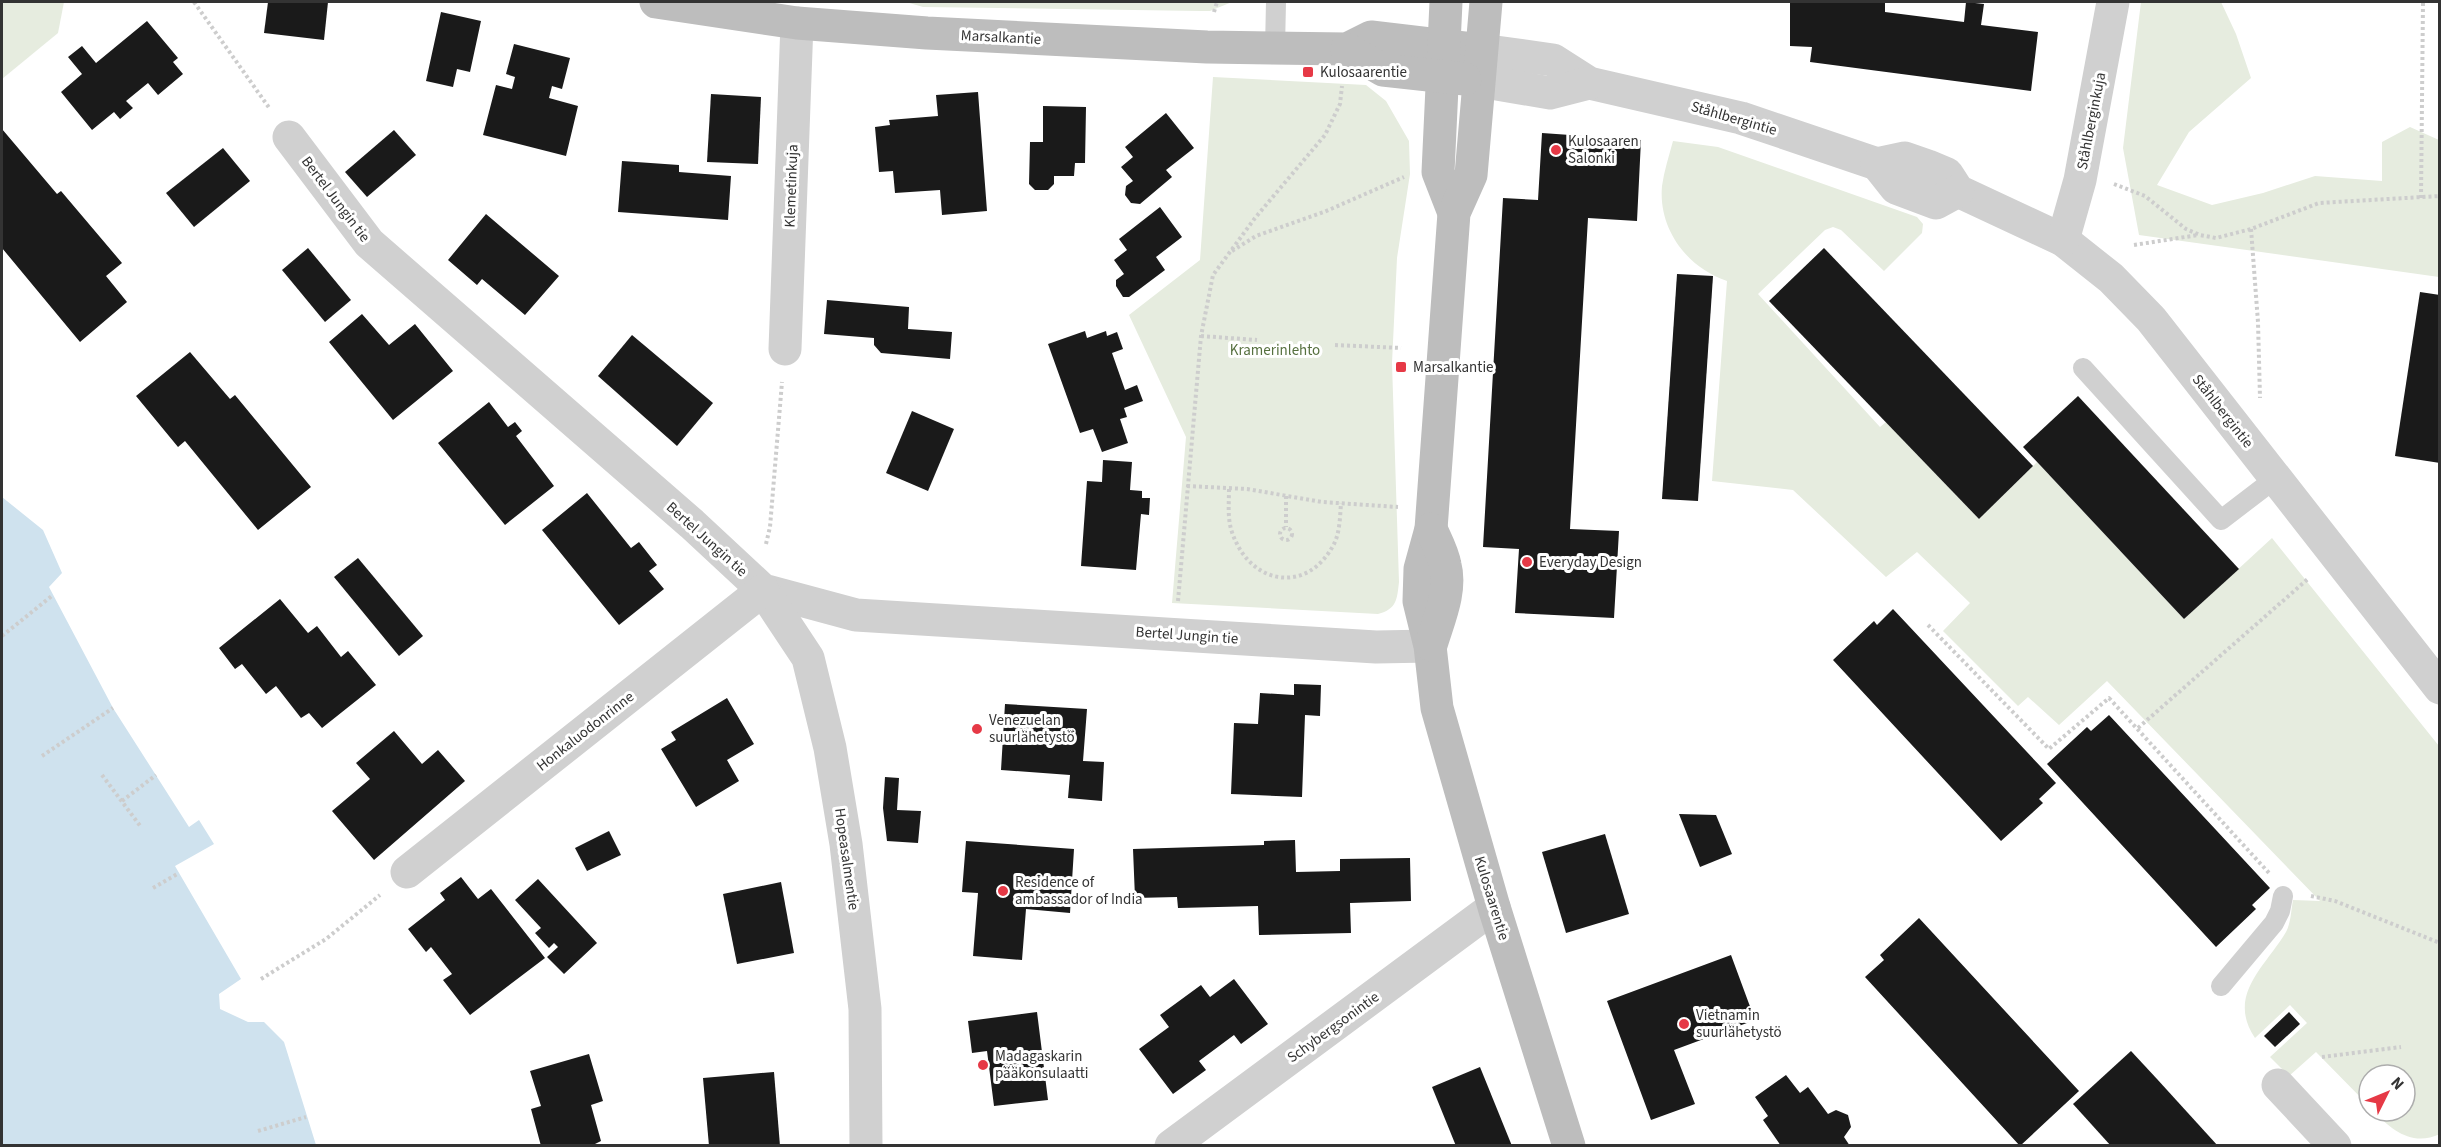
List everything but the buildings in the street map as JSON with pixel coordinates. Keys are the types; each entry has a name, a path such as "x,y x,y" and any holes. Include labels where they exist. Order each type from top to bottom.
{"street":[{"name":"Marsalkantie","path":"656,2 797,23 962,35 1275,48 1346,63 1371,37 1443,59 1480,65"},
{"name":"Kulosaarentie","path":"1446,2 1438,172 1454,213"},
{"name":"Kulosaarentie","path":"1486,2 1470,175 1454,213 1431,529 1420,569 1419,601 1430,646 1437,708 1494,908 1569,1146"},
{"name":"Ståhlberginkuja","path":"2063,240 2080,180 2113,2"},
{"name":"Klemetinkuja","path":"785,349 797,23"},
{"name":"Ståhlbergintie","path":"1480,65 1553,60 1589,83 1741,118 1876,164 1905,158 1947,174 1958,191 2063,240 2111,278 2151,319 2439,688"},
{"name":"Bertel Jungin tie","path":"289,137 369,243 692,524 763,590 856,615 1376,647 1430,646"},
{"name":"Honkaluodonrinne","path":"407,872 763,590"},
{"name":"Hopeasalmentie","path":"763,590 808,658 830,748 846,844 865,1009 866,1146"},
{"name":"Schybergsonintie","path":"1171,1146 1494,908"},
{"path":"2278,1085 2335,1146"}],"lane":[{"path":"1275,48 1276,2"},
{"path":"2083,368 2221,520 2276,478"},
{"path":"2221,986 2274,923 2280,911 2283,896"}],"path":[{"path":"194,2 289,137"},
{"path":"2421,198 2423,2"},
{"path":"1175,634 1201,336 1213,275 1228,253 1325,135 1340,104 1346,63"},
{"path":"1228,253 1256,236 1324,212 1409,175"},
{"path":"2080,180 2115,184 2145,196 2175,221 2199,235"},
{"path":"2134,245 2199,235 2216,238 2251,229 2319,203 2439,196"},
{"path":"2251,229 2258,322 2260,401"},
{"path":"1201,336 1257,340"},
{"path":"1335,345 1401,348"},
{"path":"763,590 763,558 770,527 785,349"},
{"path":"1187,486 1247,489 1341,503 1395,507"},
{"path":"1229,489 1228,518 1233,536 1254,566 1269,576 1283,578 1305,572 1320,561 1333,545 1338,534 1341,503"},
{"path":"1286,496 1286,527"},
{"path":"2138,728 2313,575"},
{"path":"2,636 53,595"},
{"path":"1928,625 2049,749 2109,698 2278,883 2283,896"},
{"path":"42,756 113,708"},
{"path":"102,775 141,827"},
{"path":"122,801 156,775"},
{"path":"261,979 326,939 407,872"},
{"path":"153,888 179,873"},
{"path":"2318,896 2439,942"},
{"path":"2322,1057 2402,1047"},
{"path":"258,1131 306,1117"}],"green space":[{"path":"2,2 64,2 58,33 2,79"},
{"path":"906,2 1232,2 1210,11 1201,11 923,7"},
{"path":"2141,2 2221,2 2236,34 2251,78 2189,132 2157,185 2212,205 2263,193 2315,176 2382,181 2382,142 2410,127 2439,140 2439,277 2139,235 2123,148"},
{"name":"Kramerinlehto","path":"1213,77 1366,85 1386,101 1409,141 1410,174 1397,258 1392,363 1399,582 1395,602 1389,609 1378,614 1172,603 1186,437 1129,315 1200,260"},
{"path":"1673,141 1718,147 1917,217 1923,224 1922,233 1884,271 1841,230 1833,227 1825,230 1758,294 1880,427 1886,422 1979,519 2037,462 2184,619 2272,538 2439,746 2440,1134 2420,1139 2403,1134 2387,1123 2417,1123 2417,1063 2357,1063 2357,1094 2316,1052 2289,1076 2270,1057 2307,1023 2290,1005 2255,1038 2247,1022 2245,1008 2252,982 2286,932 2293,900 2320,901 2107,681 2059,725 2028,697 2018,706 1943,631 1970,603 1917,552 1886,577 1793,490 1712,481 1727,281 1700,267 1678,245 1665,218 1662,202 1665,169"}],"water":[{"path":"2,497 43,530 62,573 49,587 113,708 189,827 199,820 214,844 175,866 241,979 219,994 220,1009 248,1022 264,1022 284,1042 316,1145 2,1145"}],"place":[{"name":"Kulosaarentie","path":"1308,72"},
{"name":"Kulosaaren Salonki","path":"1556,150"},
{"name":"Marsalkantie","path":"1401,367"},
{"name":"Everyday Design","path":"1527,562"},
{"name":"Venezuelan suurlähetystö","path":"977,729"},
{"name":"Residence of ambassador of India","path":"1003,891"},
{"name":"Vietnamin suurlähetystö","path":"1684,1024"},
{"name":"Madagaskarin pääkonsulaatti","path":"983,1065"}]}
